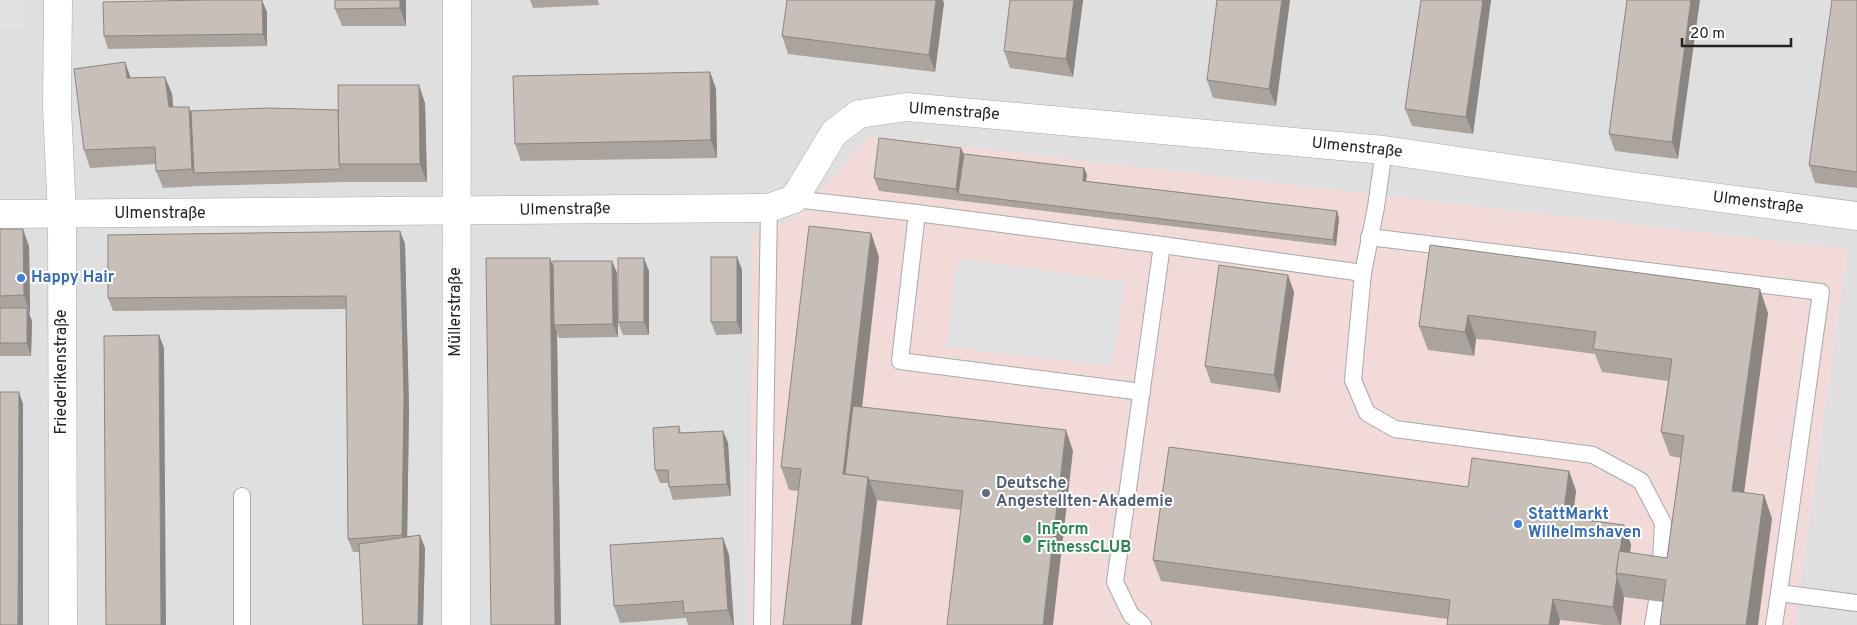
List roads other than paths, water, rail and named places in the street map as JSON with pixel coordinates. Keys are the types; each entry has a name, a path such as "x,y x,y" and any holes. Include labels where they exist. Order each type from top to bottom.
{"street":[{"name":"Friederikenstraße","path":"58,0 57,108 62,214 63,625"},
{"name":"Müllerstraße","path":"456,625 457,0"},
{"name":"Ulmenstraße","path":"0,214 456,211 782,204 834,133 859,114 906,107 1384,150 1630,186 1857,216"}],"lane":[{"path":"1384,150 1376,208 1363,273 1353,380 1367,413 1395,429 1593,455 1641,481 1663,523 1660,579"},
{"path":"762,625 782,204 917,213 1363,273"},
{"path":"917,213 900,361 1142,392"},
{"path":"1369,237 1821,292 1774,625"},
{"path":"1142,625 1131,615 1115,582 1162,245"},
{"path":"242,496 242,625"},
{"path":"1779,593 1857,603"},
{"path":"1653,625 1657,601"}],"place":[{"name":"Happy Hair","path":"21,278"},
{"name":"Deutsche Angestellten-Akademie","path":"986,493"},
{"name":"StattMarkt Wilhelmshaven","path":"1518,524"},
{"name":"InForm FitnessCLUB","path":"1027,539"}]}
